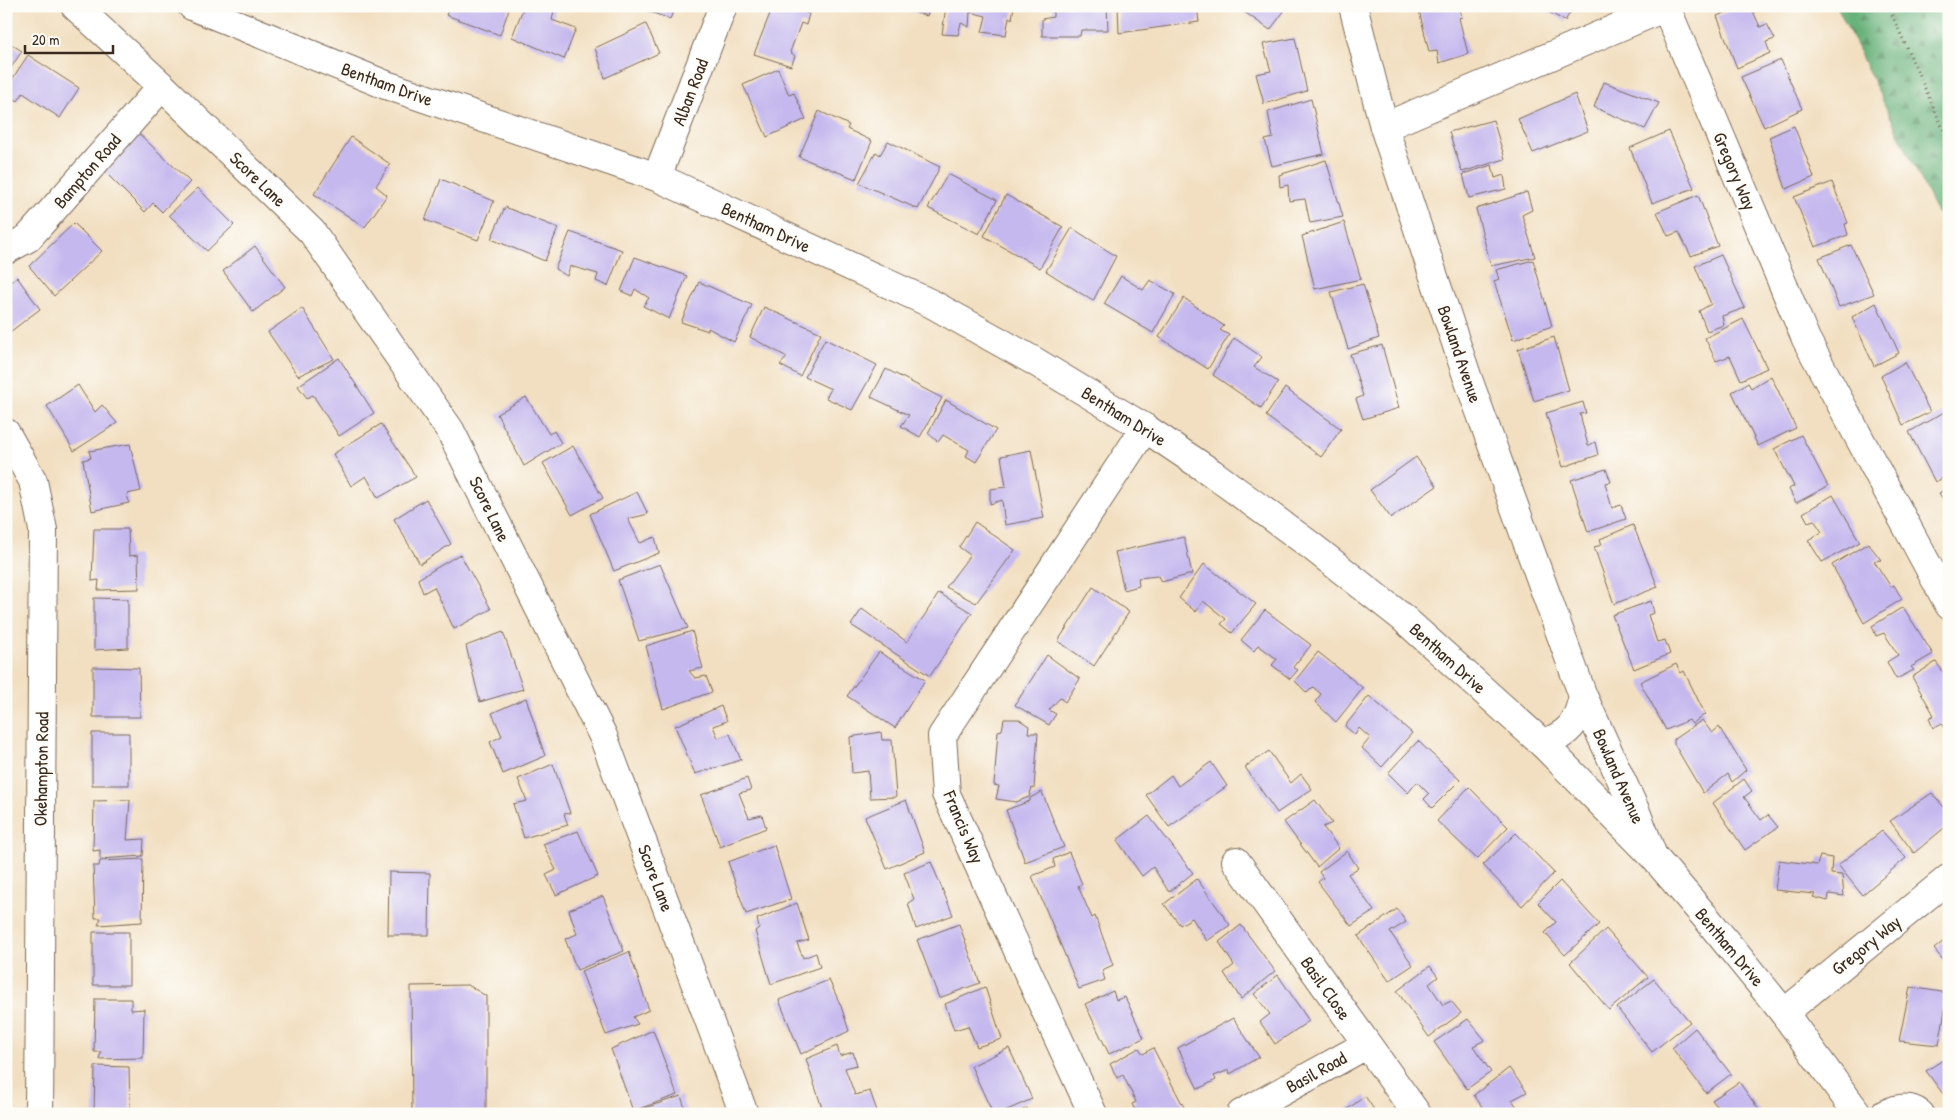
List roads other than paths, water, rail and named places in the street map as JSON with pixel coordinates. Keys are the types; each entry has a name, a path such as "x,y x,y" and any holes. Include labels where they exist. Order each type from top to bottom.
{"street":[{"name":"Score Lane","path":"75,6 162,86 312,232 450,430 603,736 744,1114"},
{"name":"Bentham Drive","path":"192,6 386,85 657,177 932,304 1034,361 1145,428 1212,473 1295,534 1403,618 1544,744 1653,856 1784,1013 1858,1114"},
{"name":"Alban Road","path":"657,177 723,6"},
{"name":"Bowland Avenue","path":"1353,6 1384,127 1467,376 1583,696 1636,812 1653,856"},
{"name":"Gregory Way","path":"1384,127 1666,7 1806,339 1949,605"},
{"name":"Bampton Road","path":"6,250 28,238 162,86"},
{"name":"Francis Way","path":"1093,1114 946,794 942,736 1145,428"},
{"name":"Okehampton Road","path":"6,433 33,481 43,530 39,1114"},
{"name":"Bowland Avenue","path":"1544,744 1568,732 1580,709 1583,696"},
{"name":"Basil Close","path":"1236,861 1416,1114"},
{"name":"Gregory Way","path":"1784,1013 1949,878"},
{"name":"Basil Road","path":"1241,1114 1366,1045"},
{"path":"1885,1114 1904,1108 1915,1110 1920,1114"}]}
